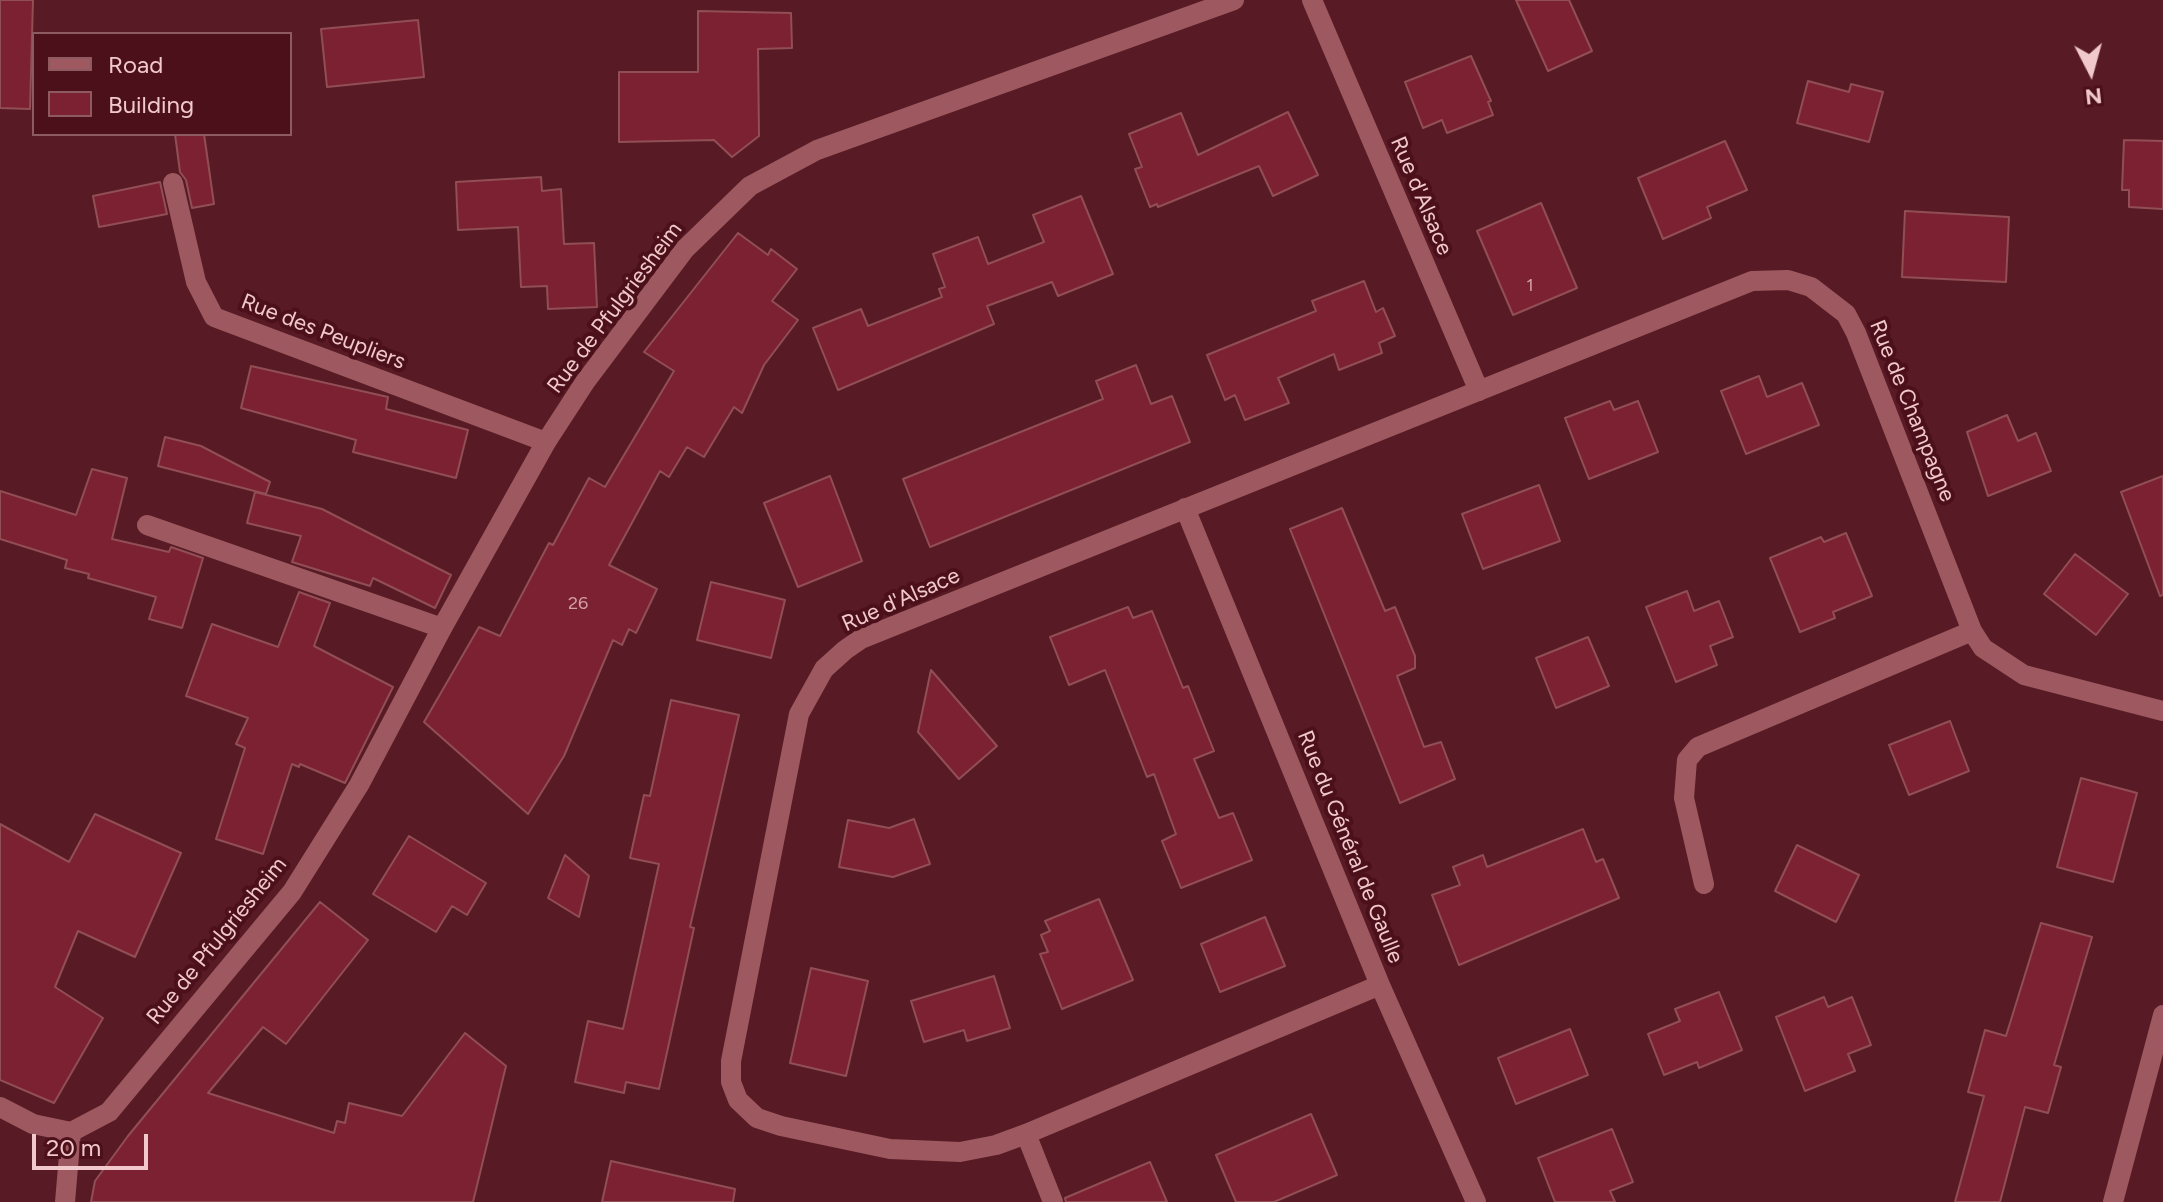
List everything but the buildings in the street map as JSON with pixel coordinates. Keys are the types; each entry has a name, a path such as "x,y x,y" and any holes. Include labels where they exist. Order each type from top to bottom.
{"street":[{"name":"Rue de Pfulgriesheim","path":"71,1132 109,1112 292,892 359,785 546,442 585,382 685,249 750,186 817,150 1234,0"},
{"name":"Rue d'Alsace","path":"1312,0 1479,391 861,639 824,669 799,714 731,1061 731,1082 738,1100 757,1118 769,1122 890,1149 960,1152 996,1145 1026,1134 1380,985"},
{"name":"Rue des Peupliers","path":"173,183 196,282 214,317 546,442"},
{"name":"Rue de Champagne","path":"1479,391 1728,288 1771,278 1811,287 1833,301 1856,333 1972,631 1983,648 2024,675 2163,711"},
{"name":"Rue du Général de Gaulle","path":"1185,508 1380,985 1476,1202"},
{"path":"147,525 442,628"},
{"path":"1704,884 1684,798 1687,760 1698,747 1972,631"},
{"path":"2113,1202 2163,1015"},
{"path":"0,1107 33,1124 71,1132 65,1202"},
{"path":"1026,1134 1053,1202"}]}
